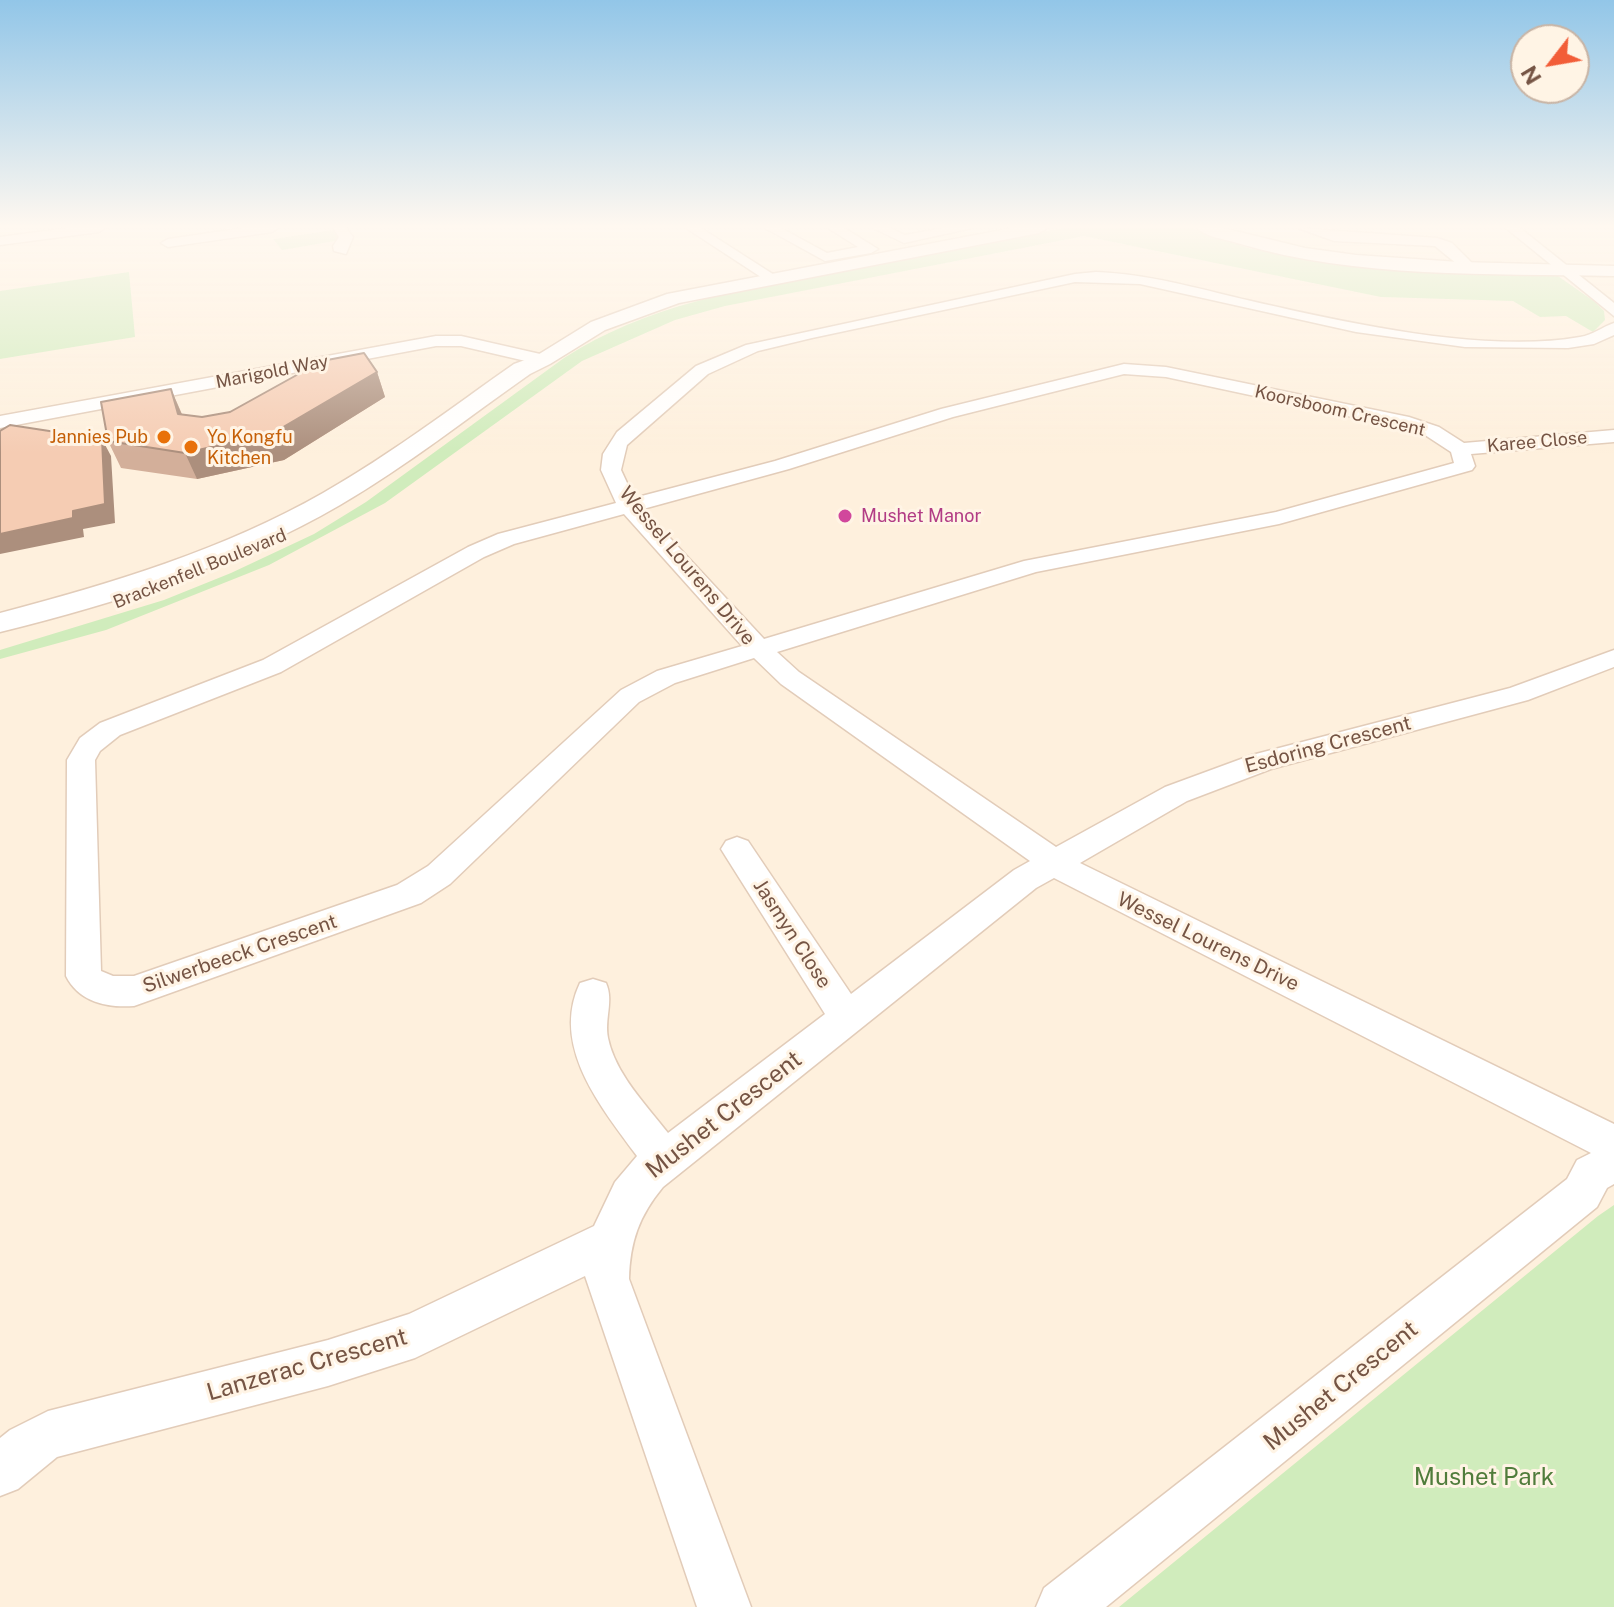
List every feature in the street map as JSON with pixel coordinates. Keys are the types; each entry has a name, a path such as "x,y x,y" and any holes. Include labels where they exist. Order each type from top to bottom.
{"street":[{"name":"Brackenfell Boulevard","path":"0,623 157,576 304,514 359,482 522,369 543,360 582,334 660,303"},
{"name":"Wessel Lourens Drive","path":"957,303 777,341 702,370 615,446 611,456 613,477 630,506 757,649 790,678 1075,876 1614,1144"},
{"name":"Wessel Lourens Drive","path":"1239,303 1361,330 1423,338 1549,345 1590,339 1614,328"},
{"name":"Marigold Way","path":"0,422 436,341 461,341 543,360"},
{"name":"Brackenfell Boulevard","path":"0,638 119,602 200,573 299,529 373,486 523,380 543,360"},
{"name":"Koorsboom Crescent","path":"630,506 782,465 947,413 1133,368 1409,423 1432,431 1460,449"},
{"name":"Karee Close","path":"1460,449 1614,436"},
{"path":"757,649 1032,566 1279,518 1454,471 1465,466 1460,449"},
{"name":"Silwerbeeck Crescent","path":"630,506 485,547 272,666 124,722 99,736 84,752 80,767 82,967 89,983 108,991 134,991 409,894 439,875 630,696 666,677 757,649"},
{"name":"Esdoring Crescent","path":"1054,862 1176,794 1222,774 1519,694 1614,658"},
{"name":"Jasmyn Close","path":"737,849 847,1018"},
{"name":"Mushet Crescent","path":"724,1607 607,1279 609,1241 615,1222 635,1187 664,1161 1025,879 1054,862"},
{"path":"593,994 587,1022 589,1043 599,1065 664,1161"},
{"name":"Mushet Crescent","path":"1063,1607 1582,1193 1592,1174 1614,1163"},
{"name":"Lanzerac Crescent","path":"0,1471 27,1447 48,1435 328,1363 415,1335 609,1241"}],"green space":[{"path":"0,303 132,303 135,337 0,359"},
{"path":"691,303 740,303 675,320 582,361 385,503 269,565 106,630 0,659 0,650 164,600 314,534 366,502 564,358 595,340 660,312"},
{"path":"1516,303 1596,303 1604,311 1605,320 1593,332 1566,316 1540,317"},
{"name":"Mushet Park","path":"1614,1205 1614,1607 1119,1607 1598,1216"}],"building":[{"path":"364,353 377,372 273,433 185,453 108,441 101,402 171,389 178,414 202,417 230,412 322,361"},
{"path":"10,425 102,439 105,504 73,511 73,518 0,534 0,431"}],"place":[{"name":"Jannies Pub","path":"164,437"},
{"name":"Yo Kongfu Kitchen","path":"191,447"},
{"name":"Mushet Manor","path":"845,516"}]}
